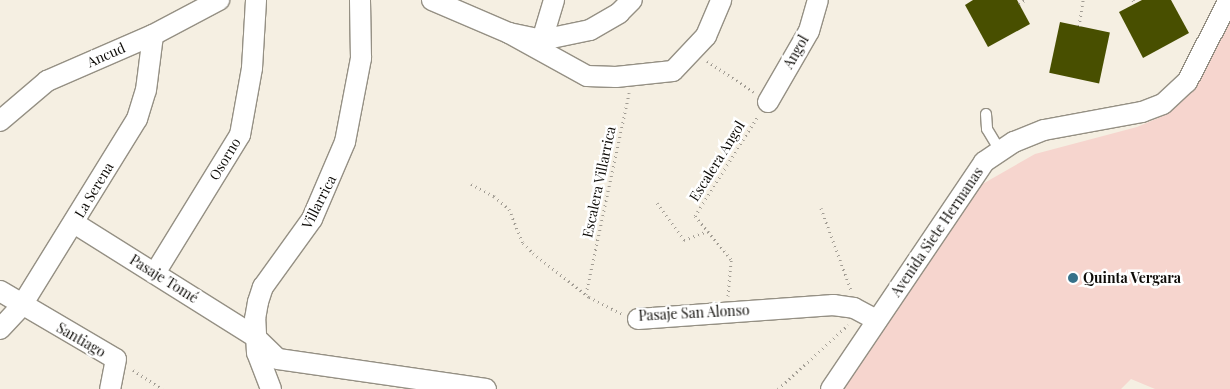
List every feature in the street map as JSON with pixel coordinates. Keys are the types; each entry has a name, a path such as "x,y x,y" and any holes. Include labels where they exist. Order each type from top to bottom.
{"street":[{"name":"Ancud","path":"0,120 47,81 152,35 219,0"},
{"name":"Osorno","path":"155,273 240,135 252,68 256,0"},
{"name":"Villarrica","path":"271,389 262,369 254,336 255,319 263,286 312,219 345,142 358,77 360,0"},
{"path":"542,40 554,0"},
{"path":"509,33 542,40 590,30 619,13 632,0"},
{"path":"438,2 509,33 588,76 633,76 673,71 706,36 721,0"},
{"name":"Angol","path":"768,102 809,31 818,0"},
{"name":"Avenida Siete Hermanas","path":"831,389 869,316 984,162 1000,151 1044,130 1142,112 1163,104 1187,82 1229,0"},
{"name":"La Serena","path":"0,329 22,305 137,119 146,90 152,35"},
{"name":"Pasaje Tomé","path":"74,223 254,336 278,359 300,364 486,389"},
{"name":"Santiago","path":"0,291 116,359"},
{"name":"Pasaje San Alonso","path":"638,318 833,305 869,316"},
{"path":"110,389 116,359"}],"lane":[{"path":"986,114 987,129 1000,151"}],"path":[{"path":"1019,4 1025,0"},
{"path":"1079,26 1083,0"},
{"path":"692,50 768,102"},
{"name":"Escalera Villarrica","path":"586,294 633,76"},
{"name":"Escalera Angol","path":"727,312 731,259 695,216 768,102"},
{"name":"Pasaje San Alonso","path":"472,184 494,196 509,209 523,243 586,294 611,310 638,318"},
{"path":"657,203 684,240 707,231"},
{"path":"778,389 869,316 848,284 821,208"},
{"name":"Santiago","path":"116,359 162,389"}],"shaded area":[{"name":"Quinta Vergara","path":"1230,10 1230,389 1155,389 1131,379 1121,389 841,389 979,186 1035,154 1137,127 1163,116 1187,88"}],"building":[{"path":"973,0 1017,0 1030,24 988,47 965,5"},
{"path":"1142,0 1171,0 1189,33 1143,58 1119,12"},
{"path":"1060,22 1110,33 1099,83 1049,73"}],"place":[{"name":"Quinta Vergara","path":"1073,278"}]}
